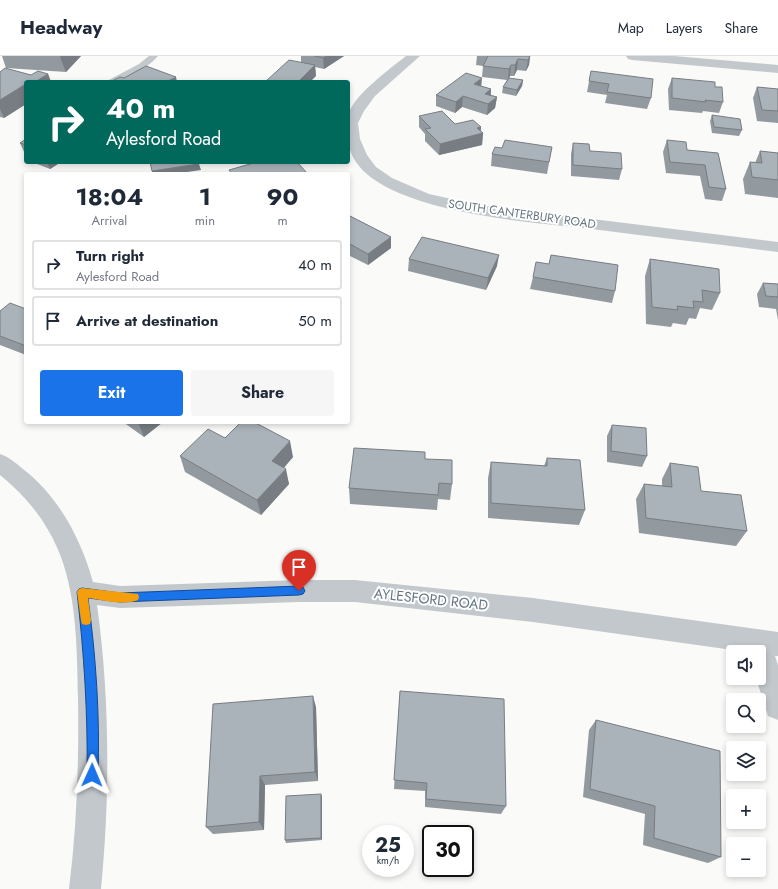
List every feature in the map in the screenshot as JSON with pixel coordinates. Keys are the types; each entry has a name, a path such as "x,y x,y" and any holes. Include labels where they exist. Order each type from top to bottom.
{"street":[{"name":"SOUTH CANTERBURY ROAD","path":"414,56 362,102 351,123 355,149 363,161 386,180 411,194 433,201 479,210 778,247"},
{"path":"632,56 778,69"},
{"path":"0,463 16,475 38,496 58,526 74,559 82,592 90,654 93,745 90,850 85,889"},
{"name":"AYLESFORD ROAD","path":"82,592 120,597 299,591 355,591 526,609 768,642"},
{"path":"768,642 778,706"}],"lane":[{"path":"113,80 142,66 154,56"}],"building":[{"path":"315,56 327,56 323,58"},
{"path":"488,56 530,56 528,60 518,59 515,65 511,65 509,69 483,66"},
{"path":"289,60 315,65 300,80 267,80"},
{"path":"146,66 176,77 170,80 114,80 120,77 124,78"},
{"path":"5,68 31,75 38,71 48,74 38,80 24,80 24,85 0,100 0,72"},
{"path":"591,71 653,79 651,98 607,92 609,84 589,81"},
{"path":"466,73 482,78 474,84 491,89 485,94 497,97 488,104 463,96 456,102 436,95"},
{"path":"509,78 523,80 517,90 503,87"},
{"path":"672,78 715,82 715,87 722,87 723,102 705,100 706,102 672,98"},
{"path":"757,87 778,89 778,111 762,110"},
{"path":"442,111 455,124 473,120 481,127 477,128 483,133 440,144 425,129 431,128 419,116"},
{"path":"712,115 740,119 742,130 714,127"},
{"path":"505,140 552,147 549,162 492,154 495,147 502,148"},
{"path":"667,140 686,142 687,150 718,153 726,189 709,187 705,165 670,162"},
{"path":"573,143 589,144 590,151 621,153 622,169 573,165"},
{"path":"760,151 778,153 778,180 752,177 750,162 762,163"},
{"path":"150,164 199,164 152,171"},
{"path":"250,164 299,164 306,172 230,172 229,170"},
{"path":"350,216 391,237 368,254 350,244"},
{"path":"422,237 499,255 488,278 409,259"},
{"path":"551,255 618,265 615,291 533,277 536,262 549,264"},
{"path":"650,259 719,269 720,293 702,290 703,302 693,301 694,308 677,306 678,310 652,307"},
{"path":"763,283 778,284 778,297 766,296"},
{"path":"10,303 24,308 24,345 0,336 0,311"},
{"path":"239,424 258,424 290,441 272,461 286,469 257,500 180,456 208,429 225,438"},
{"path":"612,425 646,428 647,456 611,451"},
{"path":"354,448 425,452 425,459 452,460 452,484 439,483 438,495 349,488"},
{"path":"547,458 580,460 585,510 491,503 491,462 547,466"},
{"path":"670,463 698,467 701,491 741,495 747,531 646,518 644,484 672,487"},
{"path":"400,691 504,699 506,806 426,799 427,783 394,780"},
{"path":"313,696 315,772 260,776 259,822 206,827 213,704"},
{"path":"596,720 720,751 721,857 654,838 655,806 590,789"},
{"path":"321,794 321,838 285,840 286,796"}],"slow traffic":[{"path":"86,620 82,592 120,597 134,597"}],"route":[{"path":"92,775 93,745 90,654 82,592 120,597 299,591"}]}
